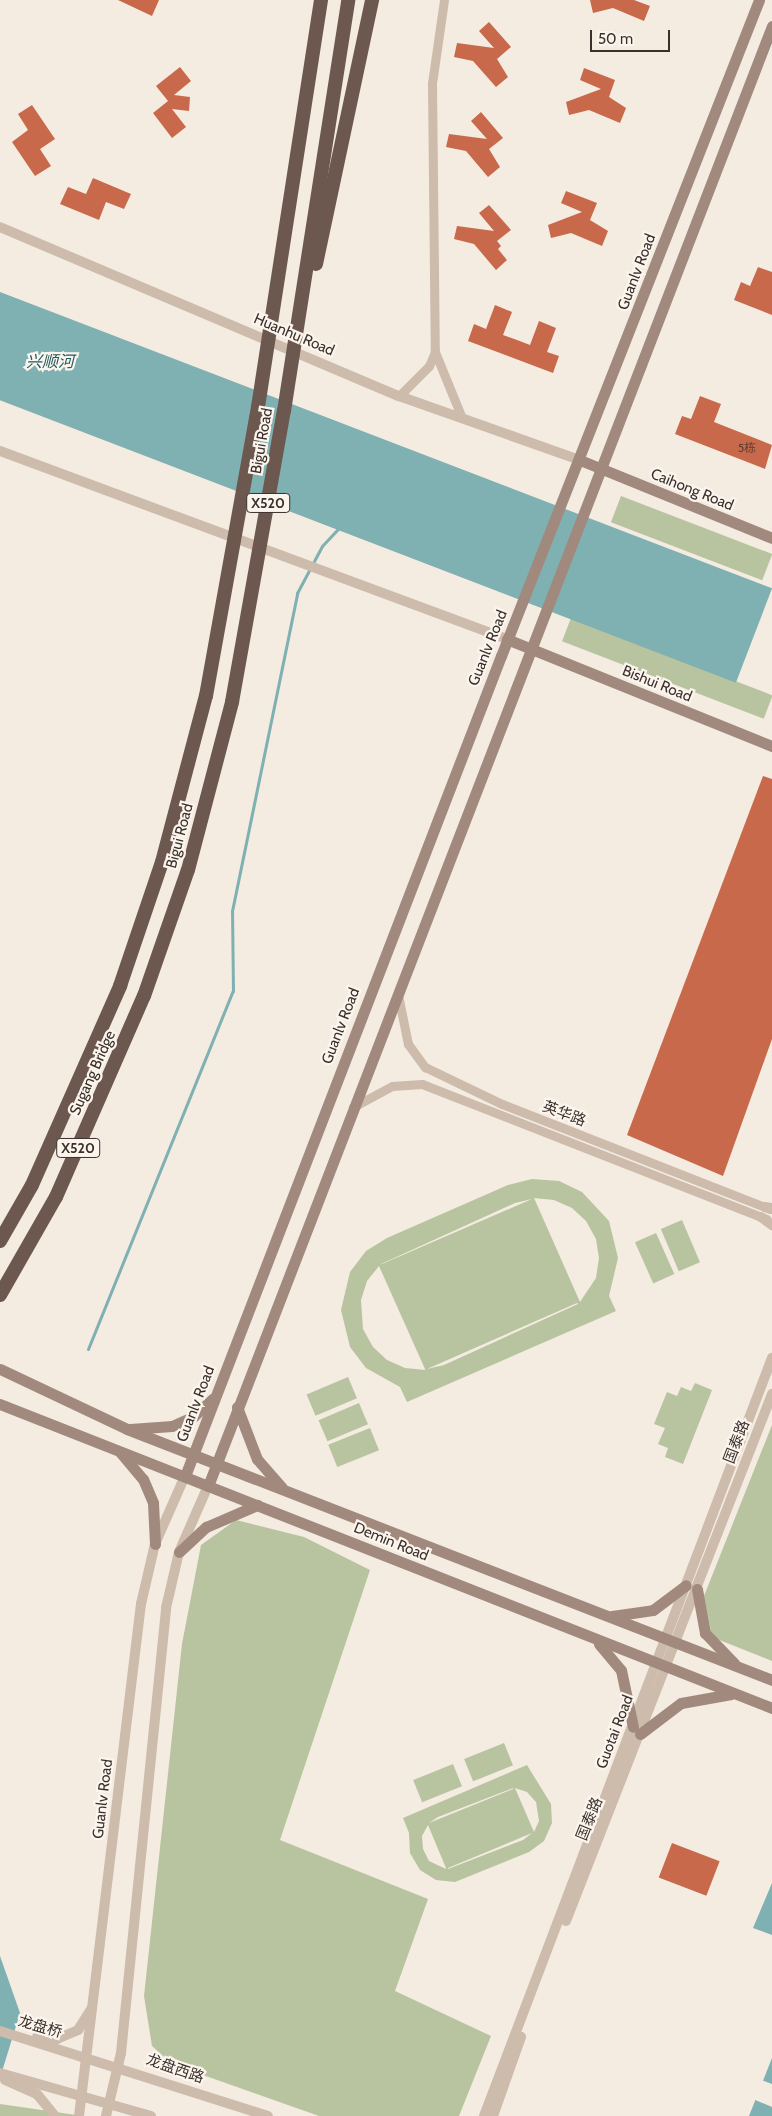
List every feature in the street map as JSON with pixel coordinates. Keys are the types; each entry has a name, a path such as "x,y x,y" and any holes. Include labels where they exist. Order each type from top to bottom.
{"highway":[{"name":"Bigui Road","path":"120,986 162,862 206,696 258,406 321,0"},
{"name":"Bigui Road","path":"144,996 188,870 232,702 280,436 348,0"},
{"path":"280,436 372,0"},
{"name":"Sugang Bridge","path":"0,1241 32,1185 120,986"},
{"name":"Sugang Bridge","path":"0,1295 56,1197 144,996"}],"main road":[{"name":"Guanlv Road","path":"184,1476 507,640 570,486 760,0"},
{"path":"208,1486 772,26"},
{"name":"Caihong Road","path":"580,460 772,538"},
{"name":"Bishui Road","path":"507,640 772,746"},
{"path":"0,1369 127,1429 772,1680"},
{"path":"127,1429 172,1426 194,1416 214,1398"},
{"name":"Demin Road","path":"0,1404 772,1708"},
{"path":"237,1407 257,1459 283,1490"},
{"path":"118,1451 143,1479 153,1503 155,1544"},
{"path":"179,1552 206,1527 257,1505"},
{"path":"608,1617 653,1610 691,1587 705,1633 738,1668"},
{"path":"591,1638 608,1651 621,1670 636,1731 681,1703 735,1693"}],"street":[{"path":"444,0 432,83 435,352 462,418"},
{"name":"Huanhu Road","path":"0,227 399,396 580,460"},
{"path":"399,396 429,366 435,352"},
{"path":"0,451 507,640"},
{"name":"英华路","path":"398,992 402,1030 415,1057 425,1067 502,1104 770,1208"},
{"name":"英华路","path":"353,1108 392,1086 422,1084 772,1220"},
{"path":"761,1217 772,1225"},
{"path":"691,1587 772,1358"},
{"name":"国泰路","path":"672,1642 691,1587 772,1394"},
{"name":"Guanlv Road","path":"79,2116 141,1604 155,1544 184,1476"},
{"path":"106,2116 118,2066 166,1608 179,1552 208,1486"},
{"name":"Guotai Road","path":"484,2116 672,1642"},
{"name":"国泰路","path":"493,2116 636,1731"},
{"path":"2,2032 58,2040 78,2030 93,2006"},
{"name":"龙盘桥","path":"2,2032 71,2052"},
{"name":"龙盘西路","path":"71,2052 268,2116"},
{"path":"0,2073 151,2116"},
{"path":"0,2077 37,2094 54,2116"}],"green space":[{"path":"621,496 772,554 762,580 611,522"},
{"path":"571,618 772,695 764,719 562,641"},
{"path":"532,1179 559,1181 582,1192 609,1221 618,1258 609,1296 616,1311 407,1402 400,1387 366,1368 350,1347 341,1310 350,1272 366,1251 387,1238 508,1185","holes":["534,1198 554,1200 572,1208 586,1221 596,1239 599,1258 596,1278 580,1302","532,1199 381,1264 515,1203","379,1266 425,1370 405,1368 387,1360 373,1347 363,1329 361,1300 367,1281","577,1303 444,1365 427,1369"]},
{"path":"682,1220 700,1262 679,1271 661,1229"},
{"path":"656,1233 674,1274 653,1283 635,1242"},
{"path":"348,1377 357,1398 316,1416 307,1395"},
{"path":"695,1383 712,1390 683,1464 665,1457 668,1448 658,1444 665,1428 654,1424 667,1392 677,1396 681,1387 691,1391"},
{"path":"359,1403 368,1424 327,1441 318,1420"},
{"path":"772,1425 772,1661 712,1637 704,1596"},
{"path":"370,1428 379,1450 337,1467 328,1445"},
{"path":"236,1520 304,1537 370,1570 280,1840 428,1899 395,1991 491,2036 459,2116 319,2116 172,2064 152,2046 144,1996 182,1644 201,1545"},
{"path":"504,1743 513,1765 473,1781 464,1759"},
{"path":"453,1764 462,1786 422,1802 413,1780"},
{"path":"527,1765 551,1804 552,1823 544,1841 529,1852 455,1882 436,1880 420,1870 410,1853 409,1833 403,1818","holes":["513,1788 429,1823 438,1817","515,1788 527,1792 536,1802 539,1821 534,1832","428,1825 446,1869 429,1861 423,1849 422,1836","532,1833 523,1840 448,1868"]},
{"path":"0,2104 83,2116 0,2116"}],"water":[{"name":"兴顺河","path":"0,292 772,588 736,683 0,400"},
{"path":"772,1883 772,1935 753,1928"},
{"path":"0,1956 20,2013 0,2078"},
{"path":"772,2058 772,2116 749,2116"}],"pier":[{"path":"761,2080 772,2084 772,2107 753,2099"}],"building":[{"path":"118,0 159,0 152,16"},
{"path":"590,0 634,0 650,6 644,21 613,8 593,13"},
{"path":"489,22 511,47 497,59 508,77 496,87 473,61 454,57 457,43 494,48 479,31"},
{"path":"180,67 191,81 174,95 190,97 189,111 172,109 186,127 172,138 153,113 168,101 156,86"},
{"path":"584,68 615,80 609,97 626,108 620,123 589,110 569,115 566,102 601,89 580,80"},
{"path":"32,105 55,139 40,149 51,166 35,176 12,142 28,130 18,114"},
{"path":"481,112 503,138 489,149 500,167 488,177 466,151 446,147 449,134 487,139 471,121"},
{"path":"93,178 131,194 124,209 106,202 99,220 60,204 68,187 86,194"},
{"path":"566,191 597,203 590,220 608,231 602,246 571,233 551,238 548,225 582,212 561,203"},
{"path":"489,205 511,230 497,241 501,246 498,249 507,260 496,270 474,244 454,239 457,226 494,231 479,213"},
{"path":"758,267 772,272 772,315 734,300 741,282 750,286"},
{"path":"495,305 512,312 503,335 530,345 539,321 556,328 547,352 559,356 553,373 468,341 474,324 486,329"},
{"path":"700,396 721,404 714,422 772,445 765,469 675,434 682,416 691,419"},
{"path":"763,776 772,779 772,1039 723,1176 627,1135"},
{"path":"672,1843 720,1861 706,1896 659,1878"}],"waterway":[{"path":"88,1349 233,991 232,911 297,593 322,546 345,521"}]}
